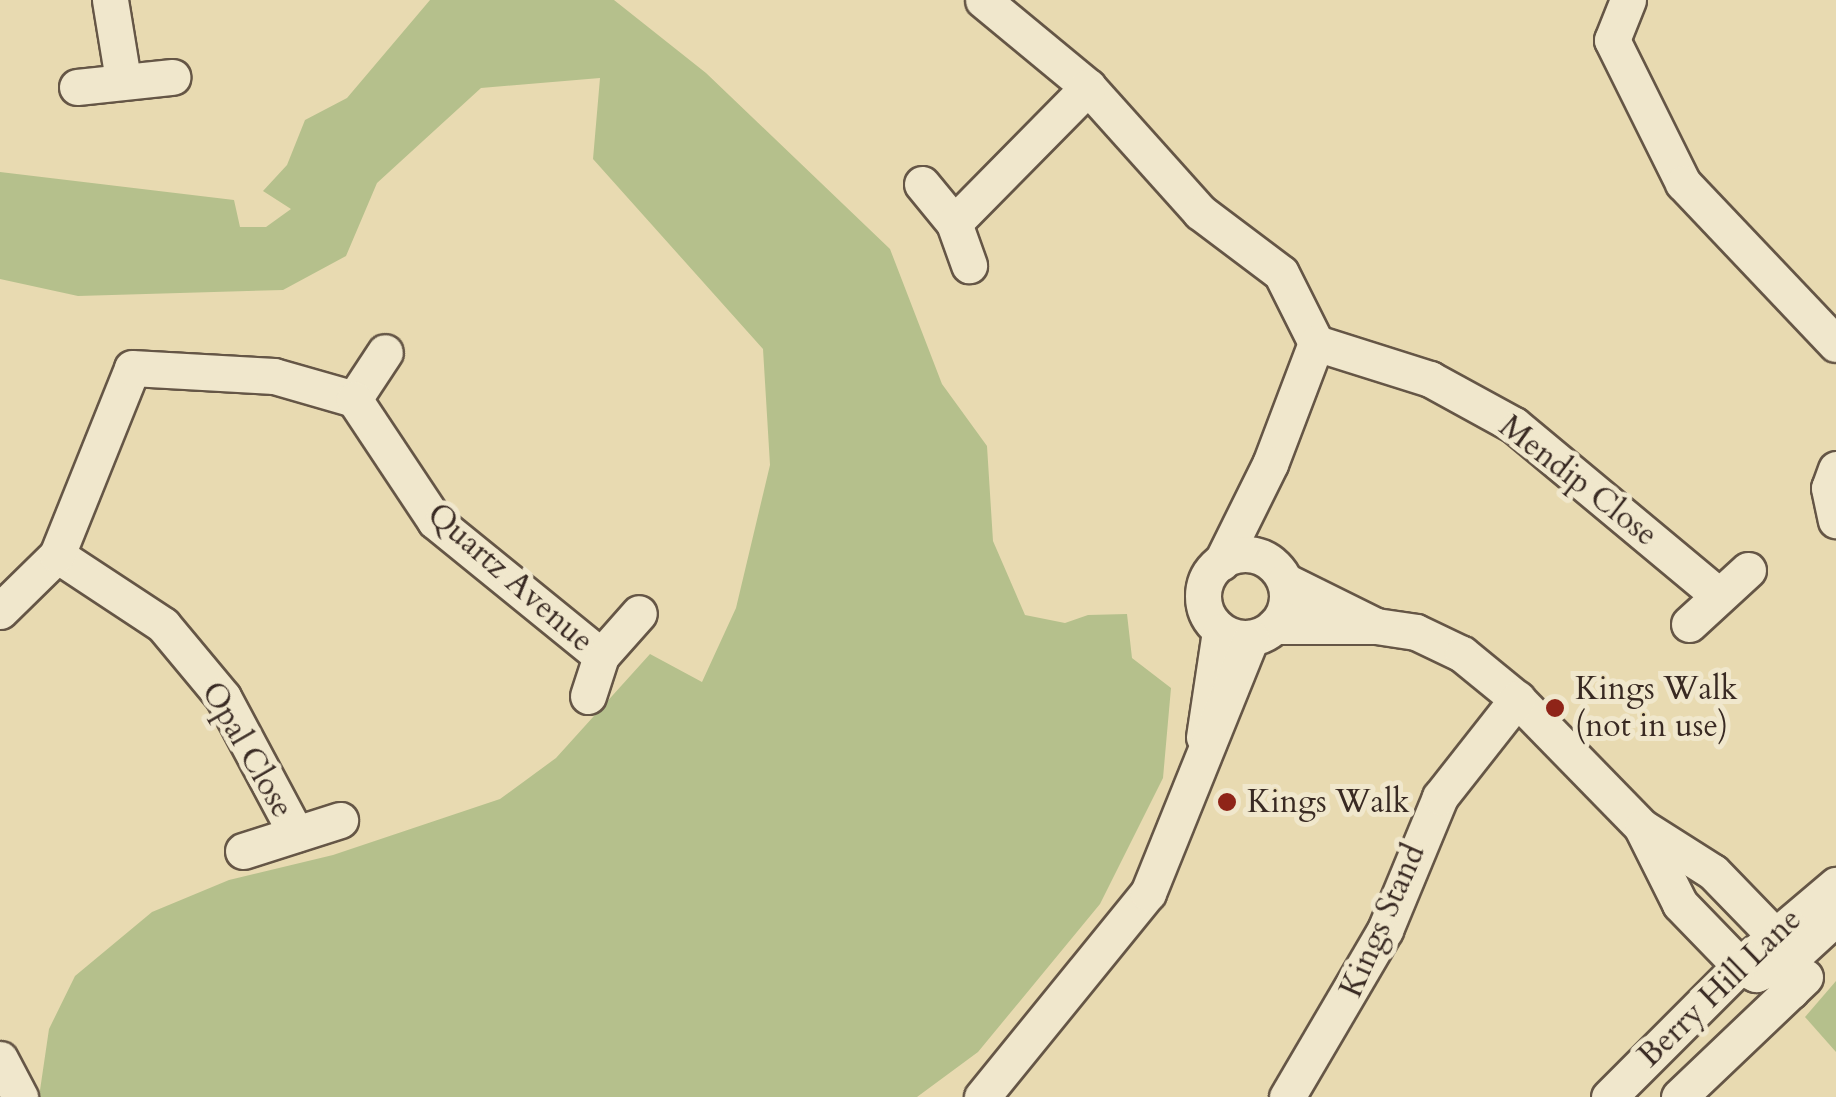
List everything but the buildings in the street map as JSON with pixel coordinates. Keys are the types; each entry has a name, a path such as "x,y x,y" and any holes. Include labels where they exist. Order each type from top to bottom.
{"street":[{"path":"110,0 123,79"},
{"path":"983,0 1088,87 1200,212 1281,273 1316,342 1270,464 1221,563 1204,584 1203,605 1248,632 1376,626 1416,632 1462,654 1517,699 1642,827 1713,872 1784,962 1836,917"},
{"path":"1628,0 1612,40 1683,183 1836,344"},
{"path":"77,87 172,76"},
{"path":"954,223 1088,87"},
{"path":"922,184 954,223 969,265"},
{"name":"Mendip Close","path":"1316,342 1430,380 1514,425 1718,595"},
{"path":"0,610 57,555 132,368 274,376 354,399 385,352"},
{"name":"Quartz Avenue","path":"354,399 434,522 601,656"},
{"path":"982,1097 1148,893 1200,773 1248,632 1288,601 1274,570 1270,464"},
{"path":"1836,470 1829,488 1836,520"},
{"path":"1221,563 1249,554 1376,626"},
{"name":"Opal Close","path":"57,555 163,626 223,697 296,834"},
{"path":"1690,624 1748,570"},
{"name":"Quartz Avenue","path":"588,696 601,656 639,612"},
{"name":"Kings Stand","path":"1287,1097 1338,1020 1386,930 1440,797 1517,699"},
{"name":"Opal Close","path":"243,851 340,820"},
{"path":"1642,827 1680,904 1740,966"},
{"name":"Berry Hill Lane","path":"1679,1097 1784,962 1836,885"},
{"name":"Berry Hill Lane","path":"1609,1097 1740,966 1784,962 1836,947"},
{"path":"0,1059 20,1097"}],"green space":[{"path":"430,0 614,0 706,73 890,249 942,384 987,446 993,541 1025,615 1065,623 1088,615 1127,614 1132,658 1171,688 1163,778 1100,904 978,1052 917,1097 39,1097 49,1029 75,976 152,912 229,880 333,855 500,799 556,758 650,654 702,682 736,608 770,465 763,349 593,159 600,78 481,88 377,183 346,256 283,290 78,296 0,279 0,172 234,200 240,227 266,227 291,209 263,191 287,165 305,120 347,98"},
{"path":"1836,981 1836,1052 1805,1017"}],"place":[{"name":"Kings Walk (not in use)","path":"1555,708"},
{"name":"Kings Walk","path":"1227,802"}]}
